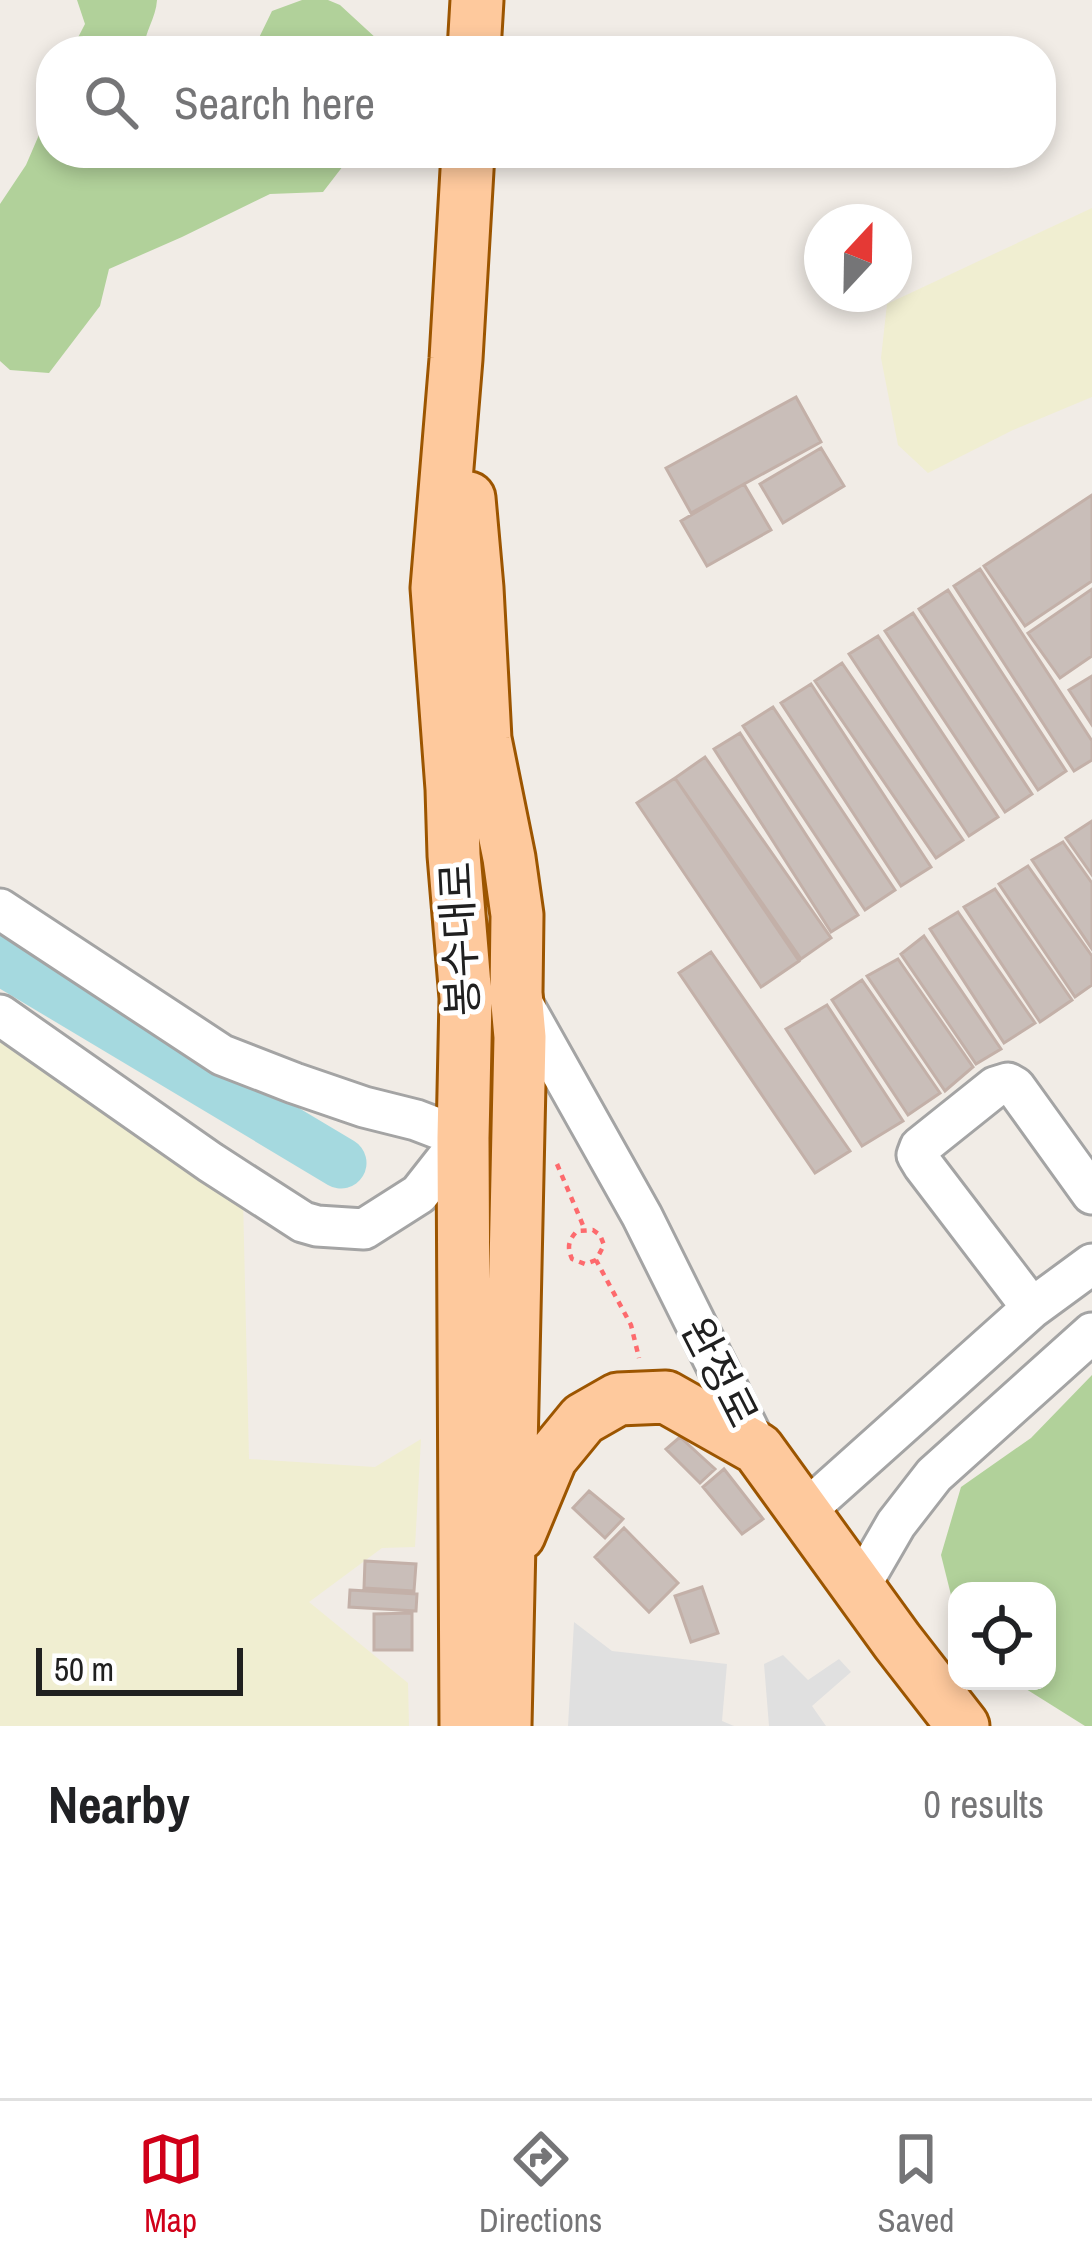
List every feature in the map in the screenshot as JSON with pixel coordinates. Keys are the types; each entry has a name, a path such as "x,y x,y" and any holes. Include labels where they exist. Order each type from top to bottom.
{"main road":[{"path":"475,36 477,0"},
{"name":"봉수대로","path":"466,1726 466,998 437,588 467,168"},
{"name":"봉수대로","path":"456,359 485,739 517,915 520,1037 505,1726"},
{"path":"452,789 486,917 517,993"},
{"path":"464,1223 472,1210 482,1206 506,1219 515,1235"},
{"path":"508,1564 551,1458 583,1419 618,1399 666,1396 758,1449"},
{"name":"완정로","path":"758,1449 963,1726"}],"street":[{"path":"0,909 222,1055 463,1138 419,1194 376,1223 364,1229 316,1226 210,1162 0,1015"},
{"name":"완정로","path":"517,993 642,1216 758,1449"},
{"path":"1031,1308 923,1165 917,1155 920,1147 995,1087 1008,1083 1016,1087 1092,1194"},
{"path":"804,1512 1031,1308 1092,1264"},
{"path":"859,1588 896,1524 934,1475 1092,1333"}],"path":[{"path":"556,1162 585,1230"},
{"path":"593,1230 600,1235 604,1245 596,1260 592,1264 572,1258 568,1249 577,1232 593,1230"},
{"path":"596,1260 632,1325 643,1375"}],"shaded area":[{"path":"1092,208 1092,397 928,473 898,445 881,358 886,312 912,312 912,292"},
{"path":"0,1032 243,1198 249,1459 375,1467 421,1439 415,1547 382,1548 309,1602 408,1683 409,1726 0,1726"},
{"path":"574,1622 612,1651 727,1664 722,1721 734,1726 568,1726"},
{"path":"783,1655 808,1680 839,1659 851,1672 812,1706 826,1726 769,1726 764,1664"}],"green space":[{"path":"77,0 157,0 146,36 79,36 85,24"},
{"path":"302,0 328,0 374,36 260,36 272,11"},
{"path":"36,142 36,168 341,168 323,192 270,194 109,269 100,306 49,373 10,370 0,361 0,204"},
{"path":"1092,1375 1092,1726 1028,1690 1056,1690 1056,1582 948,1583 941,1555 961,1487 1031,1438"}],"building":[{"path":"796,397 821,442 691,513 666,468"},
{"path":"821,448 844,486 783,523 760,484"},
{"path":"744,484 771,530 707,566 681,521"},
{"path":"1092,495 1092,581 1025,626 984,566"},
{"path":"980,569 1092,741 1092,760 1074,771 954,586"},
{"path":"1092,589 1092,656 1060,678 1028,633"},
{"path":"948,590 1066,771 1038,790 919,609"},
{"path":"913,613 1032,794 1005,812 885,631"},
{"path":"878,636 998,817 969,836 849,654"},
{"path":"842,663 963,840 936,858 815,681"},
{"path":"1092,676 1092,725 1069,690"},
{"path":"811,684 931,867 901,886 781,703"},
{"path":"773,707 895,890 865,910 743,726"},
{"path":"740,733 858,915 831,932 714,749"},
{"path":"705,757 831,938 801,959 675,778"},
{"path":"675,778 799,961 761,987 637,803"},
{"path":"1092,821 1092,875 1066,838"},
{"path":"1063,842 1092,883 1092,949 1032,860"},
{"path":"1028,866 1092,956 1092,985 1075,997 999,884"},
{"path":"995,889 1072,1000 1040,1022 964,907"},
{"path":"958,912 1035,1023 1004,1043 930,929"},
{"path":"924,936 1001,1049 976,1064 901,954"},
{"path":"711,952 850,1151 815,1173 679,973"},
{"path":"898,959 973,1067 945,1091 867,976"},
{"path":"862,980 940,1093 908,1115 832,1000"},
{"path":"827,1005 903,1121 862,1146 786,1029"},
{"path":"680,1437 715,1469 700,1483 666,1449"},
{"path":"724,1469 763,1519 742,1534 703,1487"},
{"path":"589,1491 623,1519 605,1538 573,1508"},
{"path":"624,1528 678,1583 649,1612 595,1557"},
{"path":"365,1561 416,1564 414,1591 364,1588"},
{"path":"702,1587 718,1633 691,1642 675,1596"},
{"path":"350,1590 417,1594 416,1611 349,1607"},
{"path":"412,1613 412,1650 374,1650 374,1614"}],"waterway":[{"path":"0,959 341,1163"}]}
